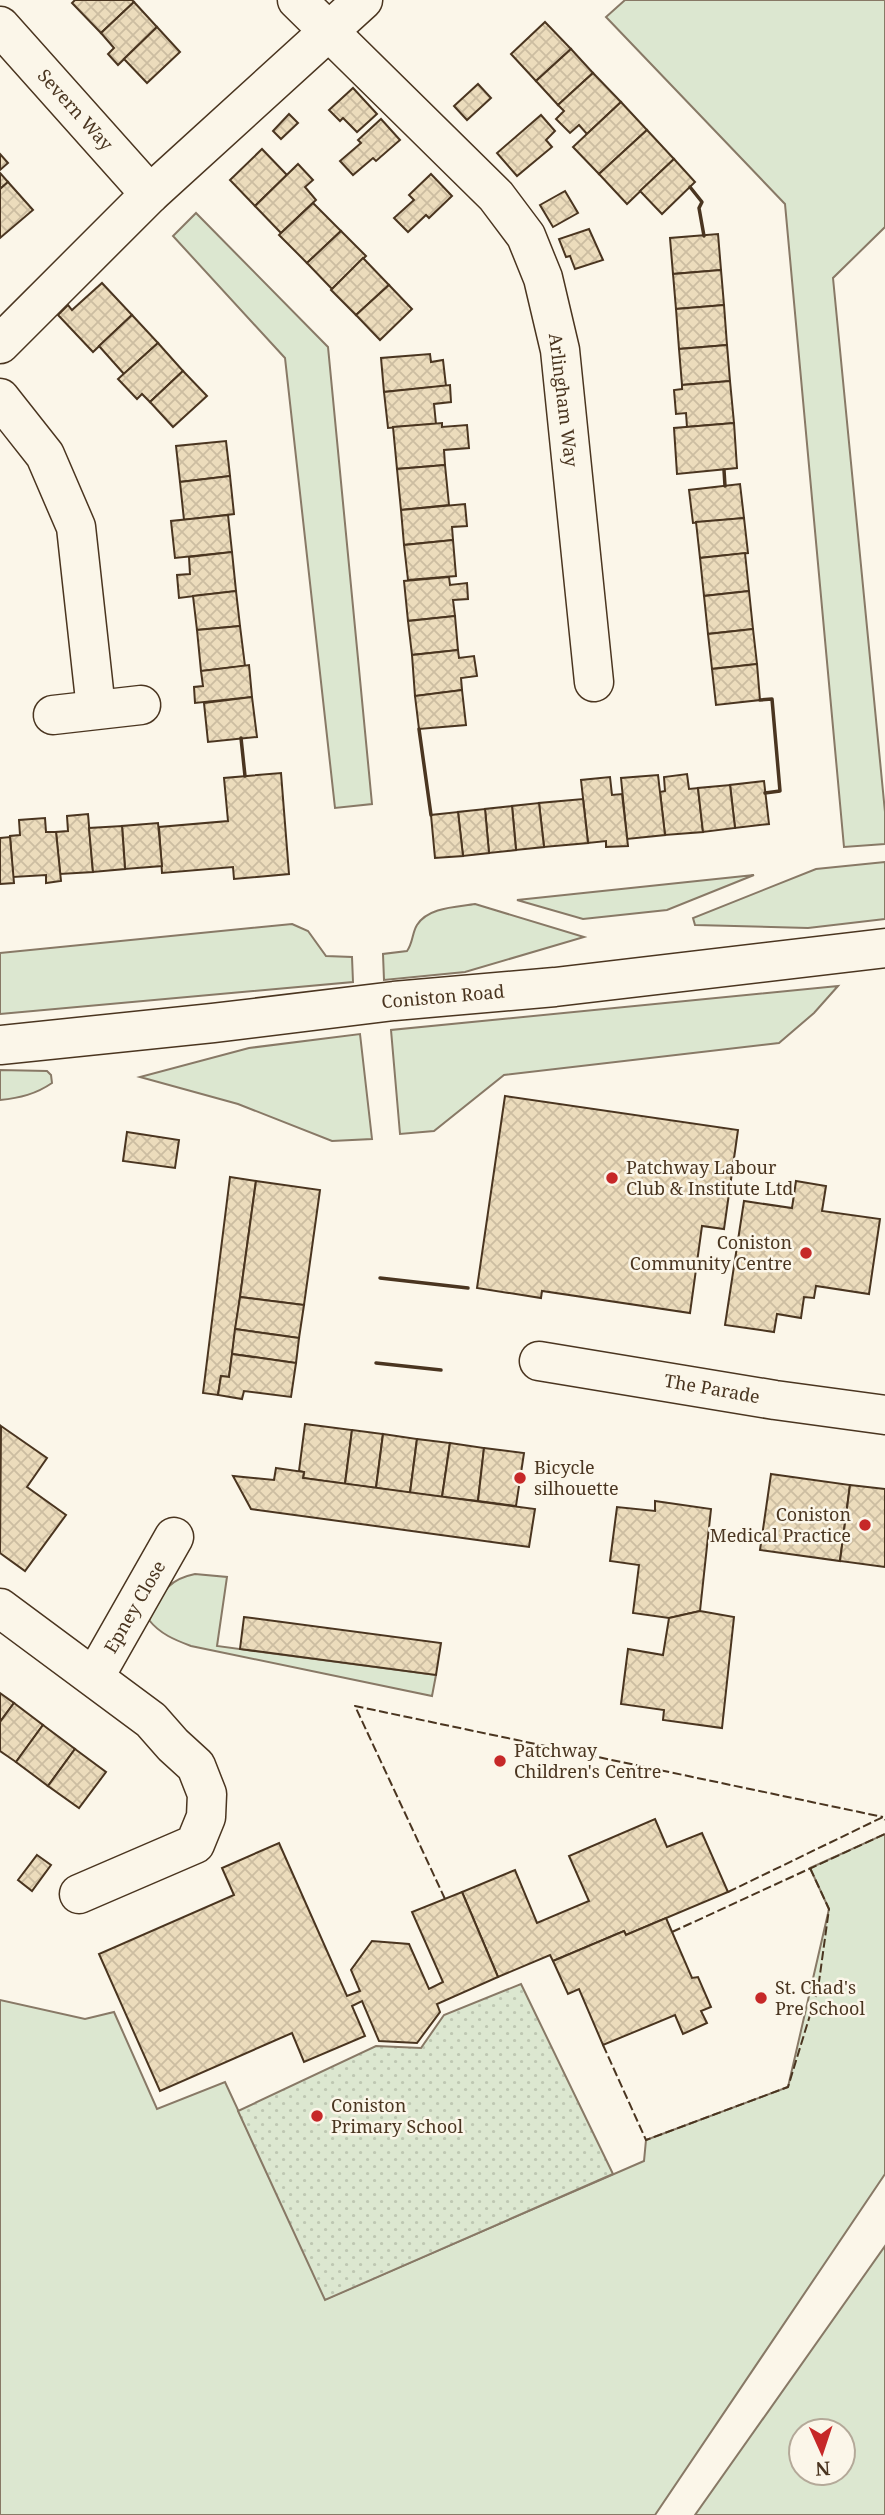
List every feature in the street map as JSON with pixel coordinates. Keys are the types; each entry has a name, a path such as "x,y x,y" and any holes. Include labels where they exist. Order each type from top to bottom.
{"street":[{"name":"Arlingham Way","path":"297,0 496,196 526,236 543,278 560,350 594,682"},
{"path":"0,344 150,194 363,0"},
{"name":"Severn Way","path":"0,26 150,194"},
{"path":"0,398 46,455 76,527 96,709"},
{"path":"53,715 141,705"},
{"name":"Coniston Road","path":"0,1045 885,948"},
{"name":"The Parade","path":"539,1362 885,1415"},
{"name":"Epney Close","path":"95,1676 174,1537"},
{"path":"0,1608 152,1720 173,1745 196,1766 207,1794 206,1817 195,1844 79,1894"}],"green space":[{"path":"625,0 885,0 885,227 833,278 885,812 885,844 844,847 785,204 606,17"},
{"path":"196,213 328,347 372,804 335,808 285,358 173,236"},
{"path":"885,862 885,919 808,928 695,925 693,918 816,869"},
{"path":"754,875 667,910 583,919 517,900"},
{"path":"475,904 584,937 465,972 384,980 383,954 407,951 415,928 422,919 435,911"},
{"path":"292,924 308,931 326,956 352,957 353,982 0,1014 0,953"},
{"path":"838,986 814,1013 779,1043 504,1075 434,1131 400,1134 391,1030"},
{"path":"360,1034 372,1139 332,1141 238,1104 140,1077 249,1048"},
{"path":"0,1070 47,1071 51,1075 52,1083 28,1095 0,1100"},
{"path":"195,1574 227,1577 217,1646 436,1675 432,1696 191,1646 174,1639 149,1620 161,1596 171,1585"},
{"name":"Coniston Primary School","path":"885,1834 885,2174 655,2515 0,2515 0,2000 85,2019 114,2012 157,2109 225,2082 326,2299 644,2161 646,2140 788,2087 829,1909 810,1868"},
{"path":"521,1984 613,2174 325,2300 238,2111 376,2046 421,2048 444,2015"},
{"path":"885,2246 885,2515 695,2515"}],"building":[{"path":"75,0 134,2 101,33 72,3"},
{"path":"134,2 157,27 118,65 108,54 114,48 101,33"},
{"path":"545,22 571,49 536,81 511,54"},
{"path":"157,27 180,52 147,83 124,59"},
{"path":"571,49 593,73 558,105 536,81"},
{"path":"593,73 621,102 587,134 579,125 570,133 556,119 564,111 558,105"},
{"path":"478,84 491,98 467,120 454,106"},
{"path":"353,88 377,114 357,132 343,118 340,121 329,110"},
{"path":"621,102 647,130 599,174 573,147"},
{"path":"289,114 298,123 281,139 273,131"},
{"path":"541,115 555,131 546,140 552,147 517,176 497,153"},
{"path":"381,119 400,140 376,161 373,158 353,175 340,161 361,143 358,140"},
{"path":"647,130 674,159 627,204 599,174"},
{"path":"262,149 287,175 255,206 230,180"},
{"path":"0,154 8,163 0,170"},
{"path":"674,159 695,182 662,214 640,191"},
{"path":"298,164 313,180 305,187 316,200 281,233 255,206"},
{"path":"0,173 8,182 0,189"},
{"path":"431,174 452,196 429,218 426,215 408,232 394,218 414,200 409,195"},
{"path":"8,182 33,210 0,238 0,189"},
{"path":"565,191 578,213 553,227 540,205"},
{"path":"313,203 341,231 307,263 279,235"},
{"path":"589,229 603,260 575,269 570,256 566,257 559,239"},
{"path":"341,231 366,256 332,289 307,263"},
{"path":"718,234 721,270 673,274 670,238"},
{"path":"363,258 389,285 356,315 331,290"},
{"path":"721,270 724,305 676,309 673,274"},
{"path":"102,283 132,315 93,352 58,315 68,305 72,310"},
{"path":"389,285 412,309 380,340 356,315"},
{"path":"724,305 727,345 679,349 676,309"},
{"path":"132,315 158,343 124,374 99,346"},
{"path":"158,343 183,371 150,402 142,394 137,399 118,379"},
{"path":"727,345 730,381 682,385 679,349"},
{"path":"430,354 431,362 443,360 446,386 384,392 381,358"},
{"path":"183,371 207,396 173,427 150,402"},
{"path":"730,381 734,423 687,427 686,413 676,414 674,390 682,389 682,385"},
{"path":"450,385 451,402 434,404 436,424 388,428 384,392"},
{"path":"442,423 442,427 467,425 469,448 444,450 445,465 397,469 393,427"},
{"path":"734,423 737,468 677,474 674,428"},
{"path":"226,441 230,476 180,482 176,446"},
{"path":"445,465 449,505 401,510 397,469"},
{"path":"230,476 234,514 184,520 180,482"},
{"path":"740,484 744,518 693,523 689,490"},
{"path":"465,504 467,526 452,527 453,540 404,545 401,510"},
{"path":"228,515 232,552 175,558 171,521"},
{"path":"744,518 748,553 700,558 696,522"},
{"path":"453,540 456,576 408,580 404,545"},
{"path":"232,552 236,591 179,598 177,575 190,574 189,557"},
{"path":"745,553 749,591 704,596 700,558"},
{"path":"449,577 450,585 467,583 468,599 453,600 455,616 408,621 404,581"},
{"path":"236,591 240,626 197,630 193,596"},
{"path":"749,591 753,629 708,634 704,596"},
{"path":"455,616 458,650 412,655 408,621"},
{"path":"240,626 245,666 201,671 197,630"},
{"path":"753,629 757,664 712,669 708,634"},
{"path":"458,650 459,658 474,656 477,676 461,678 462,690 415,696 412,655"},
{"path":"757,664 760,700 716,705 712,669"},
{"path":"249,665 252,697 195,703 194,687 203,686 201,671"},
{"path":"462,690 466,725 419,729 415,696"},
{"path":"252,697 257,737 208,742 204,703"},
{"path":"281,773 289,874 234,879 233,867 162,873 159,827 228,821 224,778"},
{"path":"687,774 689,789 698,788 703,832 665,835 660,792 665,791 664,777"},
{"path":"658,775 665,835 627,839 621,778"},
{"path":"610,777 612,795 622,794 628,846 606,847 606,841 588,843 581,780"},
{"path":"764,781 769,824 735,828 730,785"},
{"path":"730,785 735,828 703,832 698,788"},
{"path":"583,799 588,843 544,847 539,803"},
{"path":"539,803 544,847 516,850 512,806"},
{"path":"512,806 516,850 489,853 485,809"},
{"path":"485,809 489,853 463,856 458,812"},
{"path":"458,812 463,856 435,858 431,815"},
{"path":"88,814 93,872 60,874 56,832 68,831 67,816"},
{"path":"45,818 46,832 56,832 61,881 46,883 46,875 13,877 10,836 20,835 19,820"},
{"path":"158,823 162,866 125,869 122,826"},
{"path":"122,826 125,869 93,872 89,828"},
{"path":"10,837 14,883 0,884 0,838"},
{"name":"Patchway Labour Club & Institute Ltd","path":"505,1096 738,1130 724,1229 702,1226 690,1313 542,1291 541,1298 477,1288"},
{"path":"127,1132 179,1140 175,1168 123,1161"},
{"path":"230,1177 256,1181 229,1377 221,1376 218,1395 203,1393"},
{"path":"256,1181 320,1190 304,1305 240,1297"},
{"name":"Coniston Community Centre","path":"796,1181 826,1186 822,1211 880,1219 869,1294 816,1286 814,1298 804,1297 801,1318 777,1314 774,1332 725,1325 744,1201 792,1208"},
{"path":"240,1297 304,1305 299,1338 235,1329"},
{"path":"235,1329 299,1338 296,1363 232,1354"},
{"path":"232,1354 296,1363 291,1397 244,1391 242,1399 218,1395 221,1376 229,1377"},
{"path":"305,1424 352,1430 345,1484 303,1478 304,1472 299,1471"},
{"path":"1,1426 47,1458 27,1487 66,1515 25,1571 0,1553"},
{"path":"352,1430 383,1434 376,1488 345,1484"},
{"path":"383,1434 417,1439 410,1493 376,1488"},
{"path":"417,1439 450,1443 442,1497 410,1493"},
{"path":"450,1443 484,1448 478,1501 442,1497"},
{"path":"484,1448 524,1453 516,1506 478,1501"},
{"path":"276,1468 304,1472 303,1478 535,1509 529,1547 251,1509 233,1476 274,1480"},
{"path":"771,1474 850,1485 840,1561 760,1550"},
{"name":"Coniston Medical Practice","path":"850,1485 885,1489 885,1567 840,1561"},
{"path":"655,1501 711,1509 700,1611 669,1618 633,1613 639,1565 610,1561 617,1507 655,1511"},
{"path":"700,1611 734,1617 722,1728 663,1720 664,1710 621,1704 628,1649 663,1655 669,1618"},
{"path":"244,1617 441,1643 436,1675 240,1649"},
{"path":"0,1693 14,1703 0,1722"},
{"path":"14,1703 43,1725 16,1762 0,1751 0,1722"},
{"path":"43,1725 75,1749 48,1786 16,1762"},
{"path":"75,1749 106,1772 79,1808 48,1786"},
{"name":"Patchway Children's Centre","path":"655,1819 667,1847 702,1833 728,1892 626,1935 624,1931 553,1961 550,1955 498,1977 462,1892 515,1870 537,1923 589,1901 569,1856"},
{"name":"Coniston Primary School","path":"279,1843 347,1996 360,1991 351,1970 372,1941 409,1944 429,1989 443,1982 412,1912 462,1892 498,1977 437,2004 440,2012 417,2043 379,2041 362,2001 352,2006 365,2036 304,2062 292,2033 160,2091 99,1954 234,1895 222,1868"},
{"path":"37,1855 51,1865 32,1891 18,1880"},
{"path":"666,1918 692,1978 698,1977 711,2007 701,2011 707,2023 683,2034 675,2015 603,2045 579,1989 568,1994 553,1961 624,1931 626,1935"}],"fence":[{"path":"445,1899 355,1706 883,1817"},
{"path":"728,1892 883,1817 885,1820"},
{"path":"672,1932 885,1834"},
{"path":"603,2045 646,2140 788,2087 818,1989 829,1909 810,1868"}],"wall":[{"path":"690,187 702,202 699,208 704,236"},
{"path":"724,470 725,486"},
{"path":"760,700 772,699 780,791 765,793"},
{"path":"419,729 431,815"},
{"path":"241,738 245,776"},
{"path":"380,1278 468,1288"},
{"path":"376,1363 441,1370"}],"place":[{"name":"Patchway Labour Club & Institute Ltd","path":"612,1178"},
{"name":"Coniston Community Centre","path":"806,1253"},
{"name":"Bicycle silhouette","path":"520,1478"},
{"name":"Coniston Medical Practice","path":"865,1525"},
{"name":"Patchway Children's Centre","path":"500,1761"},
{"name":"St. Chad's Pre School","path":"761,1998"},
{"name":"Coniston Primary School","path":"317,2116"}]}
